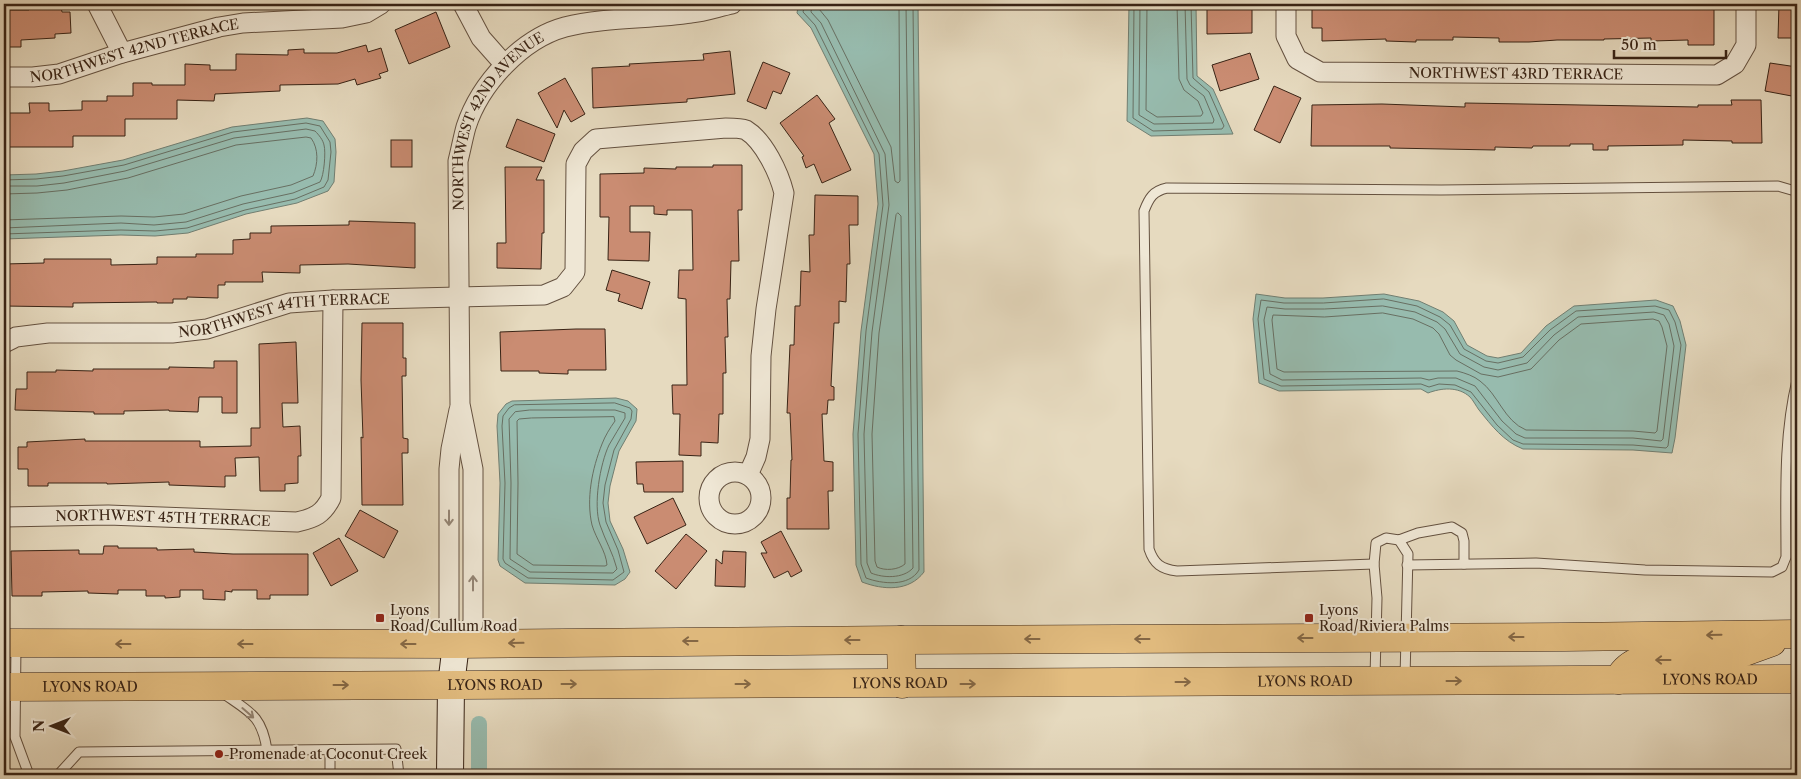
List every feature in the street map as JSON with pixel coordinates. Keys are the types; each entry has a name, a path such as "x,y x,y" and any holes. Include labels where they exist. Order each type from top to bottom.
{"main road":[{"path":"10,643 456,644 901,640 1565,638 1796,634"},
{"path":"1618,680 1623,671 1632,664 1642,660 1722,660 1796,634"},
{"path":"901,640 902,684"},
{"name":"LYONS ROAD","path":"10,687 1797,679"}],"street":[{"path":"96,4 122,53"},
{"name":"NORTHWEST 42ND TERRACE","path":"4,77 33,77 59,74 122,53 219,26 342,18 366,13 381,4"},
{"path":"463,4 481,38 504,64"},
{"name":"NORTHWEST 42ND AVENUE","path":"456,644 473,624 461,469 450,449 460,404 458,161 467,126 482,94 504,64 530,44 564,28 592,23 693,13 732,4"},
{"name":"NORTHWEST 43RD TERRACE","path":"1286,4 1286,36 1297,59 1320,72 1717,75 1735,64 1746,45 1746,4"},
{"name":"NORTHWEST 44TH TERRACE","path":"4,343 16,337 48,333 181,332 207,329 289,303 460,296 544,295 563,287 575,272 576,164 583,151 596,139 726,128 744,129 759,141 780,178 784,193 766,309 761,356 760,439 756,457 748,475"},
{"name":"NORTHWEST 45TH TERRACE","path":"4,517 108,515 297,522 309,520 320,515 331,498 333,300"},
{"path":"450,775 450,685 456,644"}],"lane":[{"path":"1374,564 1177,571 1165,570 1152,559 1149,548 1144,211 1149,198 1158,190 1167,188 1441,190 1778,186 1797,194"},
{"path":"1407,565 1536,563 1665,570 1772,572 1777,570 1782,567 1786,557 1786,462 1791,406 1797,380"},
{"path":"1375,680 1377,598 1374,564 1376,543 1386,538 1399,540 1418,533 1452,527 1462,532 1464,564"},
{"path":"1399,540 1408,554 1405,681"},
{"path":"10,643 10,687 15,737 29,775"},
{"path":"213,686 249,712 261,724 267,750"},
{"path":"58,775 79,752 396,749 398,775"},
{"path":"330,750 330,775"}],"water":[{"path":"805,4 918,4 924,572 911,583 895,588 878,587 862,582 856,565 853,434 861,331 878,204 874,154 811,28 797,13 798,7"},
{"path":"1129,4 1196,4 1197,76 1213,89 1233,134 1151,136 1127,121"},
{"path":"307,118 323,121 335,139 334,182 328,191 297,203 246,214 188,233 155,236 121,235 4,239 4,175 63,171 123,160 232,127"},
{"path":"1256,294 1285,298 1323,298 1384,294 1419,301 1443,312 1454,321 1467,345 1487,356 1498,358 1521,353 1546,326 1574,306 1656,300 1673,306 1680,321 1686,345 1672,453 1633,450 1523,449 1510,442 1498,432 1470,397 1460,391 1449,389 1428,393 1421,389 1279,391 1259,383 1253,319"},
{"path":"616,398 628,401 637,409 636,421 619,451 610,486 608,503 610,521 623,549 630,572 625,579 615,585 525,583 500,566 498,560 500,483 498,414 506,404 512,401"}],"building":[{"path":"1312,4 1714,4 1714,45 1688,45 1688,40 1651,41 1651,38 1529,42 1499,42 1499,38 1453,37 1453,40 1416,40 1416,42 1386,41 1386,39 1322,41 1322,28 1312,28"},
{"path":"1779,4 1797,4 1797,38 1778,38"},
{"path":"1207,5 1252,5 1252,33 1207,34"},
{"path":"61,7 62,12 70,12 71,33 55,34 55,38 21,40 21,47 4,47 4,10"},
{"path":"436,12 450,47 409,64 395,30"},
{"path":"366,45 368,52 381,48 388,71 379,74 381,78 357,85 355,79 338,84 280,85 280,91 215,94 214,101 177,100 177,119 125,119 125,136 73,136 73,147 4,147 4,113 30,113 29,103 49,103 49,111 82,110 82,101 107,101 107,96 133,96 133,83 185,85 185,64 210,65 210,70 236,70 236,54 288,55 288,50 304,49 304,53 337,53"},
{"path":"730,51 735,94 687,99 687,102 593,108 592,68 704,60 703,54"},
{"path":"1250,53 1259,79 1220,91 1212,65"},
{"path":"763,62 790,73 781,94 773,91 766,109 747,101"},
{"path":"1770,63 1797,67 1797,97 1765,91"},
{"path":"565,78 585,114 571,122 564,110 557,128 538,93"},
{"path":"1274,86 1301,98 1280,143 1254,130"},
{"path":"817,95 835,119 829,123 851,170 822,183 814,164 806,168 802,157 804,156 780,123"},
{"path":"1731,100 1761,100 1762,143 1683,140 1683,145 1608,146 1608,150 1593,150 1593,144 1533,146 1532,148 1495,147 1495,150 1390,148 1390,146 1311,146 1312,105 1382,104 1465,107 1465,103 1698,107 1698,105 1732,105"},
{"path":"517,119 555,134 544,162 506,147"},
{"path":"391,140 412,140 412,167 391,167"},
{"path":"713,165 742,165 742,210 738,210 739,261 731,261 730,299 727,299 728,337 725,337 726,373 723,373 723,414 719,414 718,443 701,442 701,456 679,455 680,414 673,414 672,385 687,385 686,299 678,298 679,270 693,270 692,210 667,210 667,215 654,214 654,206 630,206 630,232 650,232 649,261 608,260 609,217 600,217 600,174 644,173 644,168 676,169 676,167 713,167"},
{"path":"505,167 542,167 536,180 544,180 544,233 542,233 541,269 497,268 497,243 506,243"},
{"path":"815,195 858,196 858,225 849,225 850,264 847,264 846,302 839,301 839,323 834,323 831,386 834,387 834,400 828,400 827,414 822,414 824,461 833,462 833,491 828,491 829,529 787,529 787,498 790,498 792,460 790,413 787,413 790,345 794,345 795,306 800,306 801,271 810,272 809,235 814,235"},
{"path":"349,221 415,223 415,268 348,264 300,265 300,273 262,272 263,282 225,282 225,285 218,285 218,298 187,297 187,299 173,299 173,303 73,303 73,307 4,306 4,264 44,263 44,259 111,259 111,265 157,264 157,257 196,257 196,254 233,254 233,240 250,239 250,233 271,233 271,226 349,225"},
{"path":"612,270 650,282 642,309 618,301 620,294 606,290"},
{"path":"362,323 403,323 403,358 406,358 406,376 402,376 403,438 408,439 408,453 402,453 403,505 362,505"},
{"path":"605,329 606,370 568,370 568,374 539,373 539,371 501,371 500,332"},
{"path":"296,342 298,403 282,403 283,427 300,426 301,456 298,456 298,483 285,484 285,491 260,491 259,457 235,458 236,476 225,476 225,487 169,485 169,482 48,483 48,486 28,486 28,469 18,469 18,447 27,447 27,442 85,439 85,441 200,441 200,447 251,446 251,428 260,428 259,344"},
{"path":"214,361 237,361 237,413 222,413 222,397 199,397 198,412 169,410 124,411 124,414 94,414 94,412 15,410 16,389 27,389 27,372 56,372 56,370 93,371 93,369 169,369 169,367 214,368"},
{"path":"683,461 683,492 644,492 643,484 637,484 636,462"},
{"path":"673,498 686,525 647,544 634,517"},
{"path":"360,510 398,531 384,558 345,536"},
{"path":"781,531 802,571 791,577 788,571 774,578 761,553 767,553 761,542"},
{"path":"686,534 707,551 676,589 655,571"},
{"path":"339,538 358,571 331,586 313,553"},
{"path":"104,546 157,548 157,550 194,549 194,552 233,554 308,554 308,595 270,595 270,599 257,599 257,590 232,590 232,592 225,591 225,600 203,599 203,590 180,590 180,597 165,598 165,596 146,596 146,590 118,590 118,594 88,593 88,591 42,592 42,596 12,596 11,551 79,550 79,554 103,554"},
{"path":"723,551 746,552 745,587 715,586 716,559 722,564"}],"waterway":[{"path":"479,724 479,775"}],"place":[{"name":"Lyons Road/Cullum Road","path":"380,618"},
{"name":"Lyons Road/Riviera Palms","path":"1309,618"},
{"name":"Promenade at Coconut Creek","path":"219,754"}]}
